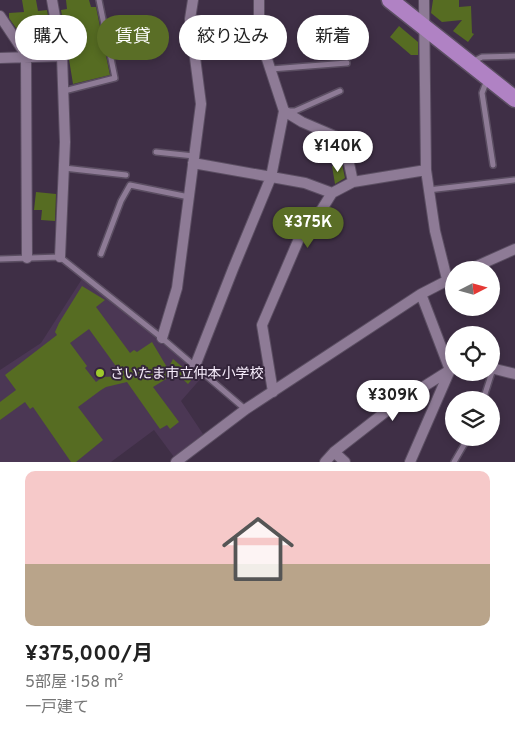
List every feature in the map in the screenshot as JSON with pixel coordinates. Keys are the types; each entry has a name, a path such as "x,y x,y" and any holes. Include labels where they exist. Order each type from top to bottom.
{"highway":[{"path":"390,0 515,99"}],"street":[{"path":"52,0 55,15"},
{"path":"162,338 177,288 202,104 190,19 193,0"},
{"path":"195,366 232,269 271,177 284,111 264,50 258,24 259,0"},
{"path":"424,0 426,28 426,170 435,231 445,261"},
{"path":"0,16 15,39"},
{"path":"0,58 15,58"},
{"path":"27,60 27,258"},
{"path":"60,258 65,142 62,60"},
{"path":"284,111 302,122 344,140 353,182"},
{"path":"194,160 271,177 305,182 332,193"},
{"path":"273,392 262,325 301,234 322,209 332,193 353,182 426,170"},
{"path":"488,261 515,249"},
{"path":"176,462 246,410 421,294 445,281"},
{"path":"421,294 445,348"},
{"path":"500,371 515,374"},
{"path":"325,462 334,452 393,406 445,373"},
{"path":"410,462 445,381"},
{"path":"334,452 344,462"}],"lane":[{"path":"63,91 115,78 99,0"},
{"path":"470,62 482,57 515,56"},
{"path":"271,69 347,62"},
{"path":"488,77 482,93 492,165"},
{"path":"284,111 295,111 340,92"},
{"path":"156,152 194,160"},
{"path":"64,168 126,174"},
{"path":"428,190 514,180"},
{"path":"101,254 121,201 130,185 189,197"},
{"path":"0,259 60,258 162,338 246,410"},
{"path":"454,462 463,446"}],"shaded area":[{"name":"さいたま市立仲本小学校","path":"82,279 203,376 181,401 203,434 174,457 154,430 111,462 0,462 0,370 41,343"}],"building":[{"path":"22,0 36,0 38,11 47,10 48,15 15,15 15,27 9,18 9,13 24,12"},
{"path":"66,0 89,0 91,7 96,7 97,60 107,60 110,75 73,84 69,60 87,60 87,15 62,15 61,10 67,9"},
{"path":"433,0 459,0 459,7 471,6 472,33 474,34 468,42 453,31 462,20 442,22 431,13"},
{"path":"399,26 418,42 418,55 411,55 390,37"},
{"path":"342,164 345,178 335,184 332,166"},
{"path":"36,192 56,194 55,221 41,220 42,210 34,210"},
{"path":"82,286 105,300 96,307 130,353 134,350 137,352 152,342 168,369 173,359 194,377 188,384 176,373 153,387 179,422 170,429 167,425 160,429 127,382 106,387 78,407 103,440 76,462 71,462 33,407 30,409 25,402 0,420 0,402 16,390 5,375 57,335 55,332","holes":["89,329 123,376 103,377 96,382 70,343"]}],"place":[{"name":"さいたま市立仲本小学校","path":"100,373"}]}
